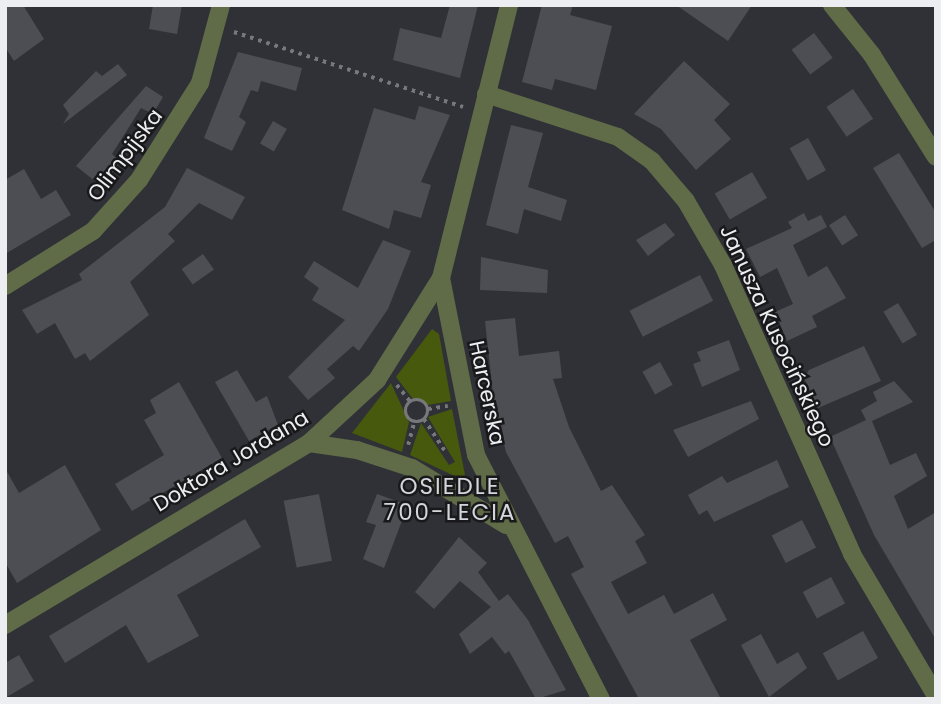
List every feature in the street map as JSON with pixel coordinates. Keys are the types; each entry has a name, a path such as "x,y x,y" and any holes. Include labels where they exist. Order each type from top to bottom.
{"street":[{"name":"Olimpijska","path":"5,286 93,231 139,180 200,83 221,5"},
{"name":"Doktora Jordana","path":"5,625 309,443 377,380 441,278 509,5"},
{"path":"832,5 872,55 936,157"},
{"name":"Janusza Kusocińskiego","path":"486,94 618,137 652,161 686,201 723,265 852,554 936,696"},
{"name":"Harcerska","path":"441,278 476,455 510,528 601,699"},
{"path":"309,443 403,464 510,528"}],"path":[{"path":"215,26 481,113"},
{"path":"403,464 414,422 406,410 414,401 426,406 424,419 447,454"},
{"path":"414,422 424,419"}],"green space":[{"path":"432,329 439,334 451,401 428,405 413,399 396,377"},
{"path":"391,383 409,422 402,452 352,433"},
{"path":"452,409 465,475 461,479 410,455 421,423 449,465 455,462 428,417"}],"building":[{"path":"5,5 23,5 44,39 14,61 5,47"},
{"path":"153,5 182,5 177,34 149,29"},
{"path":"450,5 478,5 460,78 393,60 400,28 441,38"},
{"path":"542,5 573,5 570,15 612,26 596,90 555,79 552,90 522,82"},
{"path":"676,5 752,5 728,41"},
{"path":"814,33 833,58 810,75 792,50"},
{"path":"238,52 302,68 296,91 261,81 258,92 251,90 239,117 246,122 232,151 204,138"},
{"path":"684,61 730,104 714,120 731,139 696,170 661,129 634,114"},
{"path":"118,64 127,75 63,124 69,114 63,105 96,71 102,76"},
{"path":"146,86 163,97 153,114 141,108 112,154 121,162 101,186 76,166"},
{"path":"853,89 873,119 847,137 826,107"},
{"path":"419,106 450,115 421,182 431,185 421,218 394,210 389,229 342,210 374,108 415,120"},
{"path":"273,121 287,129 274,152 260,144"},
{"path":"511,125 543,133 528,187 567,200 561,221 524,209 518,234 486,225"},
{"path":"808,138 826,170 808,181 790,148"},
{"path":"899,153 936,213 936,240 922,248 873,168"},
{"path":"187,168 245,197 232,220 199,203 168,234 175,241 130,282 149,315 90,361 85,353 75,359 55,323 37,334 22,310 82,280 79,274 165,207"},
{"path":"24,169 41,199 56,190 71,215 5,254 5,180"},
{"path":"752,172 767,198 730,219 715,194"},
{"path":"804,213 808,221 821,215 827,227 793,245 808,277 827,266 846,298 812,316 817,327 787,341 775,312 793,304 777,268 760,277 746,249 792,228 788,222"},
{"path":"845,215 858,235 842,245 829,225"},
{"path":"665,223 675,235 648,256 636,240"},
{"path":"383,240 411,251 388,309 359,351 353,346 327,369 335,378 308,400 288,377 345,320 312,300 319,288 304,277 314,261 358,288"},
{"path":"203,254 214,270 193,284 182,269"},
{"path":"481,257 548,270 547,293 480,290"},
{"path":"700,275 713,301 643,337 630,311"},
{"path":"898,303 917,335 902,343 883,312"},
{"path":"515,318 519,356 559,351 562,378 553,379 569,427 601,491 612,485 645,535 635,541 647,563 611,582 628,614 664,595 674,614 713,593 727,620 690,640 721,699 639,699 571,574 584,567 568,536 555,543 506,452 494,404 485,321"},
{"path":"729,340 740,370 702,387 693,364 701,361 697,352"},
{"path":"864,346 881,381 818,408 804,378 809,370"},
{"path":"660,362 673,385 655,394 643,372"},
{"path":"237,370 256,402 267,396 278,425 249,441 215,382"},
{"path":"894,381 913,402 872,421 890,465 916,453 927,476 894,496 908,529 936,512 936,640 874,535 830,437 866,420 861,410 877,401 873,392"},
{"path":"179,382 222,458 132,511 115,484 164,455 144,420 156,413 150,400"},
{"path":"751,401 759,419 688,457 673,430"},
{"path":"777,460 789,487 714,522 707,510 699,515 688,495 722,476 727,483"},
{"path":"65,465 101,530 17,583 5,562 5,468 19,493"},
{"path":"319,494 332,561 297,568 284,501"},
{"path":"377,494 408,505 384,568 363,559 376,525 366,522"},
{"path":"245,519 261,547 177,595 199,636 148,663 126,625 65,663 49,636"},
{"path":"802,520 816,548 786,563 772,535"},
{"path":"459,537 487,563 478,572 499,601 508,594 528,620 566,690 536,699 509,651 505,654 492,637 470,654 459,634 491,607 460,581 434,609 415,592"},
{"path":"831,577 845,603 817,619 803,592"},
{"path":"863,631 878,658 838,680 823,653"},
{"path":"761,634 777,664 798,652 807,668 769,697 741,645"},
{"path":"19,655 34,681 5,698 5,663"}],"district":[{"name":"OSIEDLE 700-LECIA","path":"450,499"}]}
